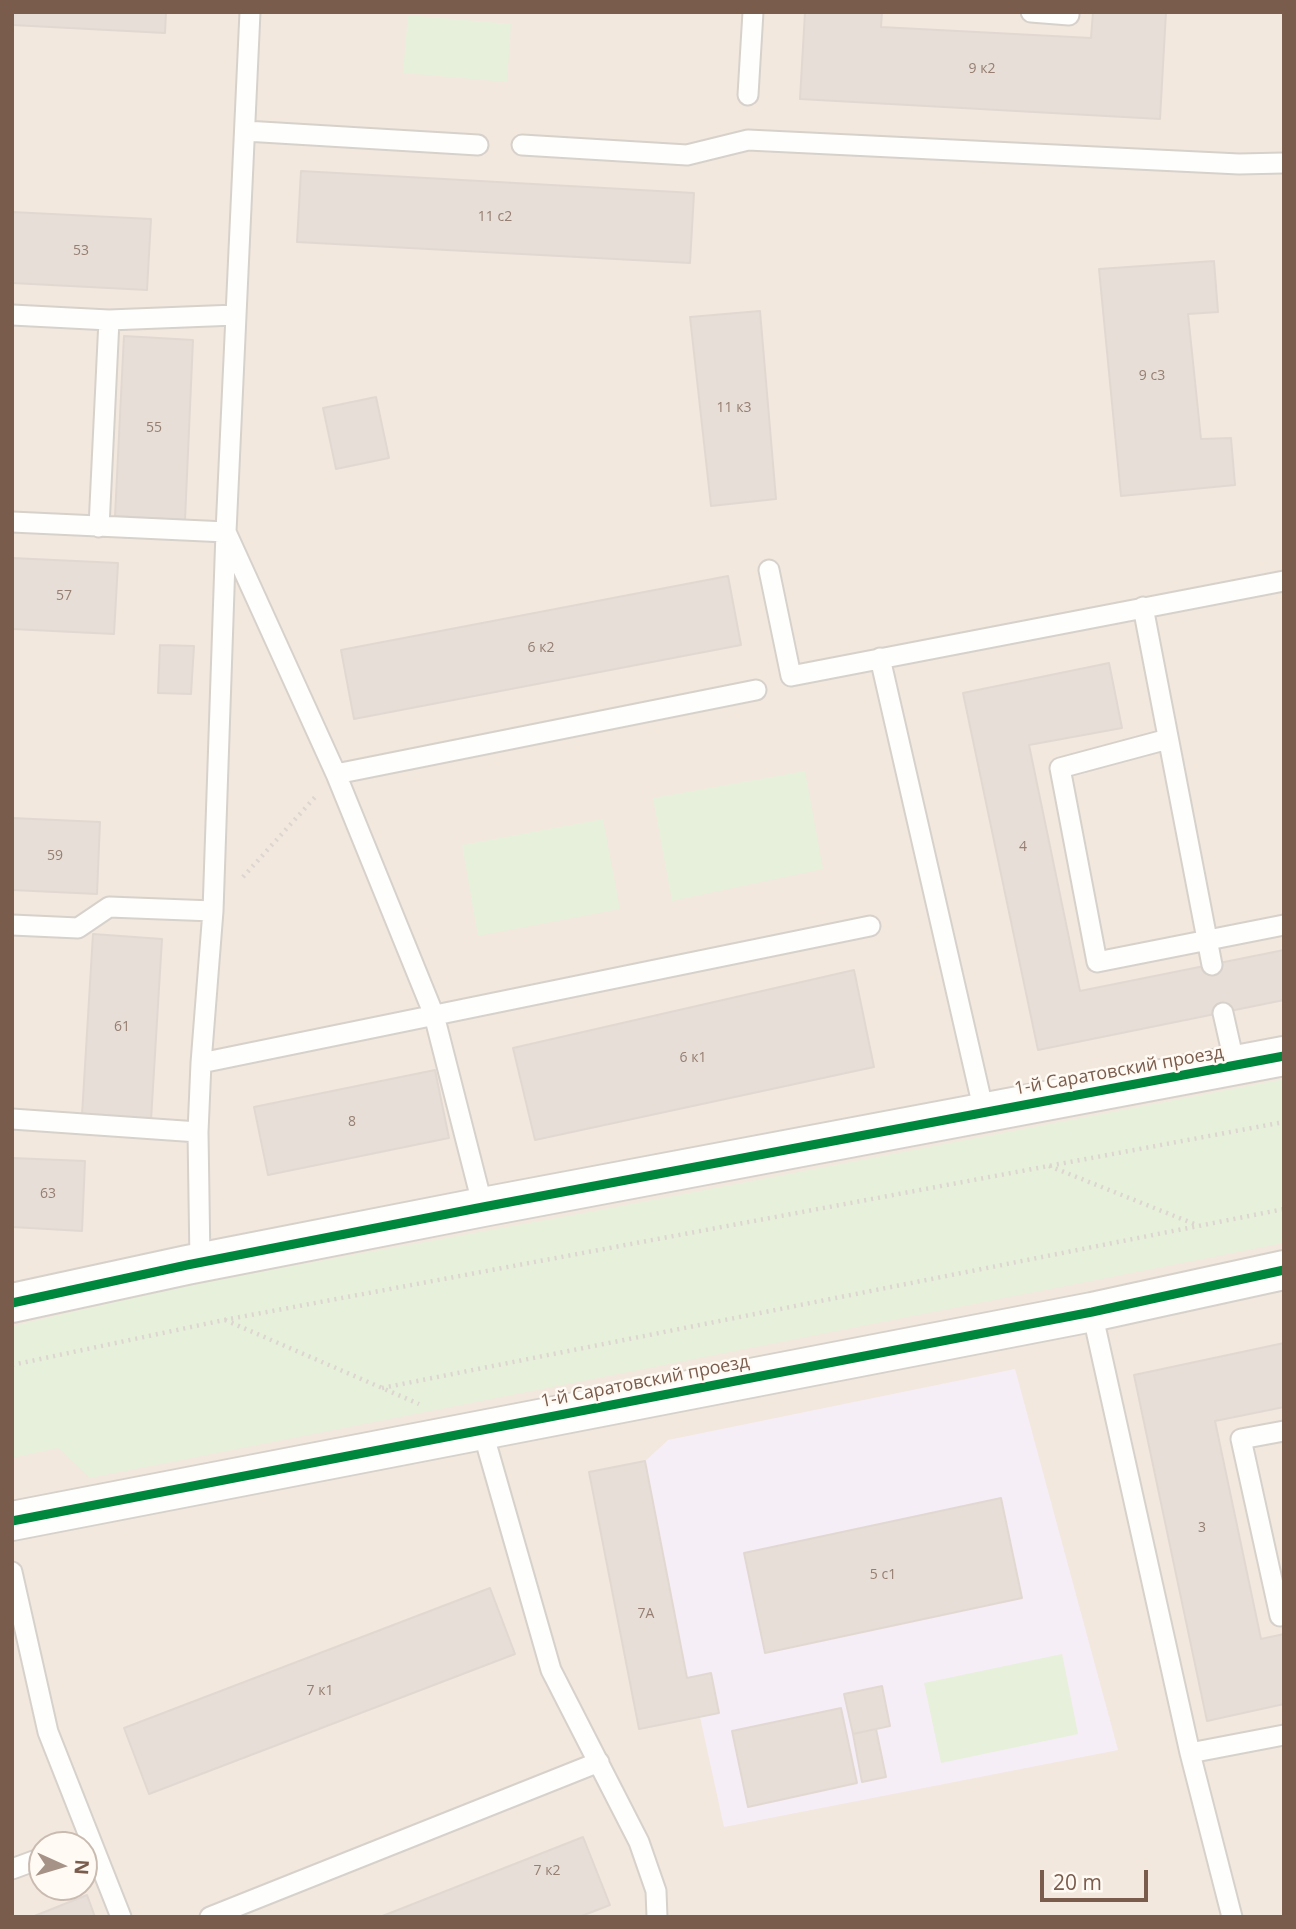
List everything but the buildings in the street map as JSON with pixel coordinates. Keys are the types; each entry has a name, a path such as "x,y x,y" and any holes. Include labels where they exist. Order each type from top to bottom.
{"street":[{"name":"1-й Саратовский проезд","path":"12,1303 200,1262 483,1207 1284,1056"},
{"name":"1-й Саратовский проезд","path":"12,1521 1092,1312 1284,1270"}],"lane":[{"path":"200,1262 198,1132 213,911 226,532 250,12"},
{"path":"748,95 753,12"},
{"path":"1031,12 1069,15 1069,12"},
{"path":"245,131 478,145"},
{"path":"522,145 687,155 748,140 1226,163 1284,163"},
{"path":"12,315 109,320 236,315"},
{"path":"100,527 109,320"},
{"path":"12,522 226,532"},
{"path":"226,532 336,774 434,1015 483,1207"},
{"path":"769,570 791,676 1284,580"},
{"path":"1143,607 1212,965"},
{"path":"880,658 984,1112"},
{"path":"336,774 756,690"},
{"path":"1168,739 1060,768 1097,962 1284,925"},
{"path":"12,925 78,928 108,907 213,911"},
{"path":"201,1063 870,926"},
{"path":"1223,1013 1235,1066"},
{"path":"12,1119 198,1132"},
{"path":"1092,1312 1191,1753 1232,1917"},
{"path":"482,1429 551,1670 639,1842 656,1891 657,1917"},
{"path":"1284,1431 1241,1440 1280,1616 1284,1615"},
{"path":"12,1572 48,1732 80,1831"},
{"path":"1191,1753 1284,1735"},
{"path":"210,1917 599,1762"},
{"path":"98,1872 121,1917"}],"path":[{"path":"213,911 336,774"},
{"path":"12,1365 224,1320 1284,1122"},
{"path":"1049,1166 1199,1226"},
{"path":"382,1388 1284,1209"},
{"path":"224,1320 482,1429"}],"shaded area":[{"path":"12,12 1284,12 1284,1917 12,1917"},
{"path":"1015,1369 1118,1750 724,1827 700,1717 719,1713 711,1674 687,1678 645,1461 668,1440"}],"green space":[{"path":"408,15 511,24 507,82 403,73"},
{"path":"805,771 823,869 672,901 653,798"},
{"path":"603,819 620,909 478,936 462,845"},
{"path":"1284,1079 1284,1243 90,1478 58,1448 12,1458 12,1326 188,1285 600,1210"},
{"path":"1062,1654 1078,1734 941,1763 924,1683"}],"cycle path":[{"path":"12,1303 187,1265 483,1207 1284,1056"},
{"path":"12,1521 1092,1312 1284,1270"}]}
